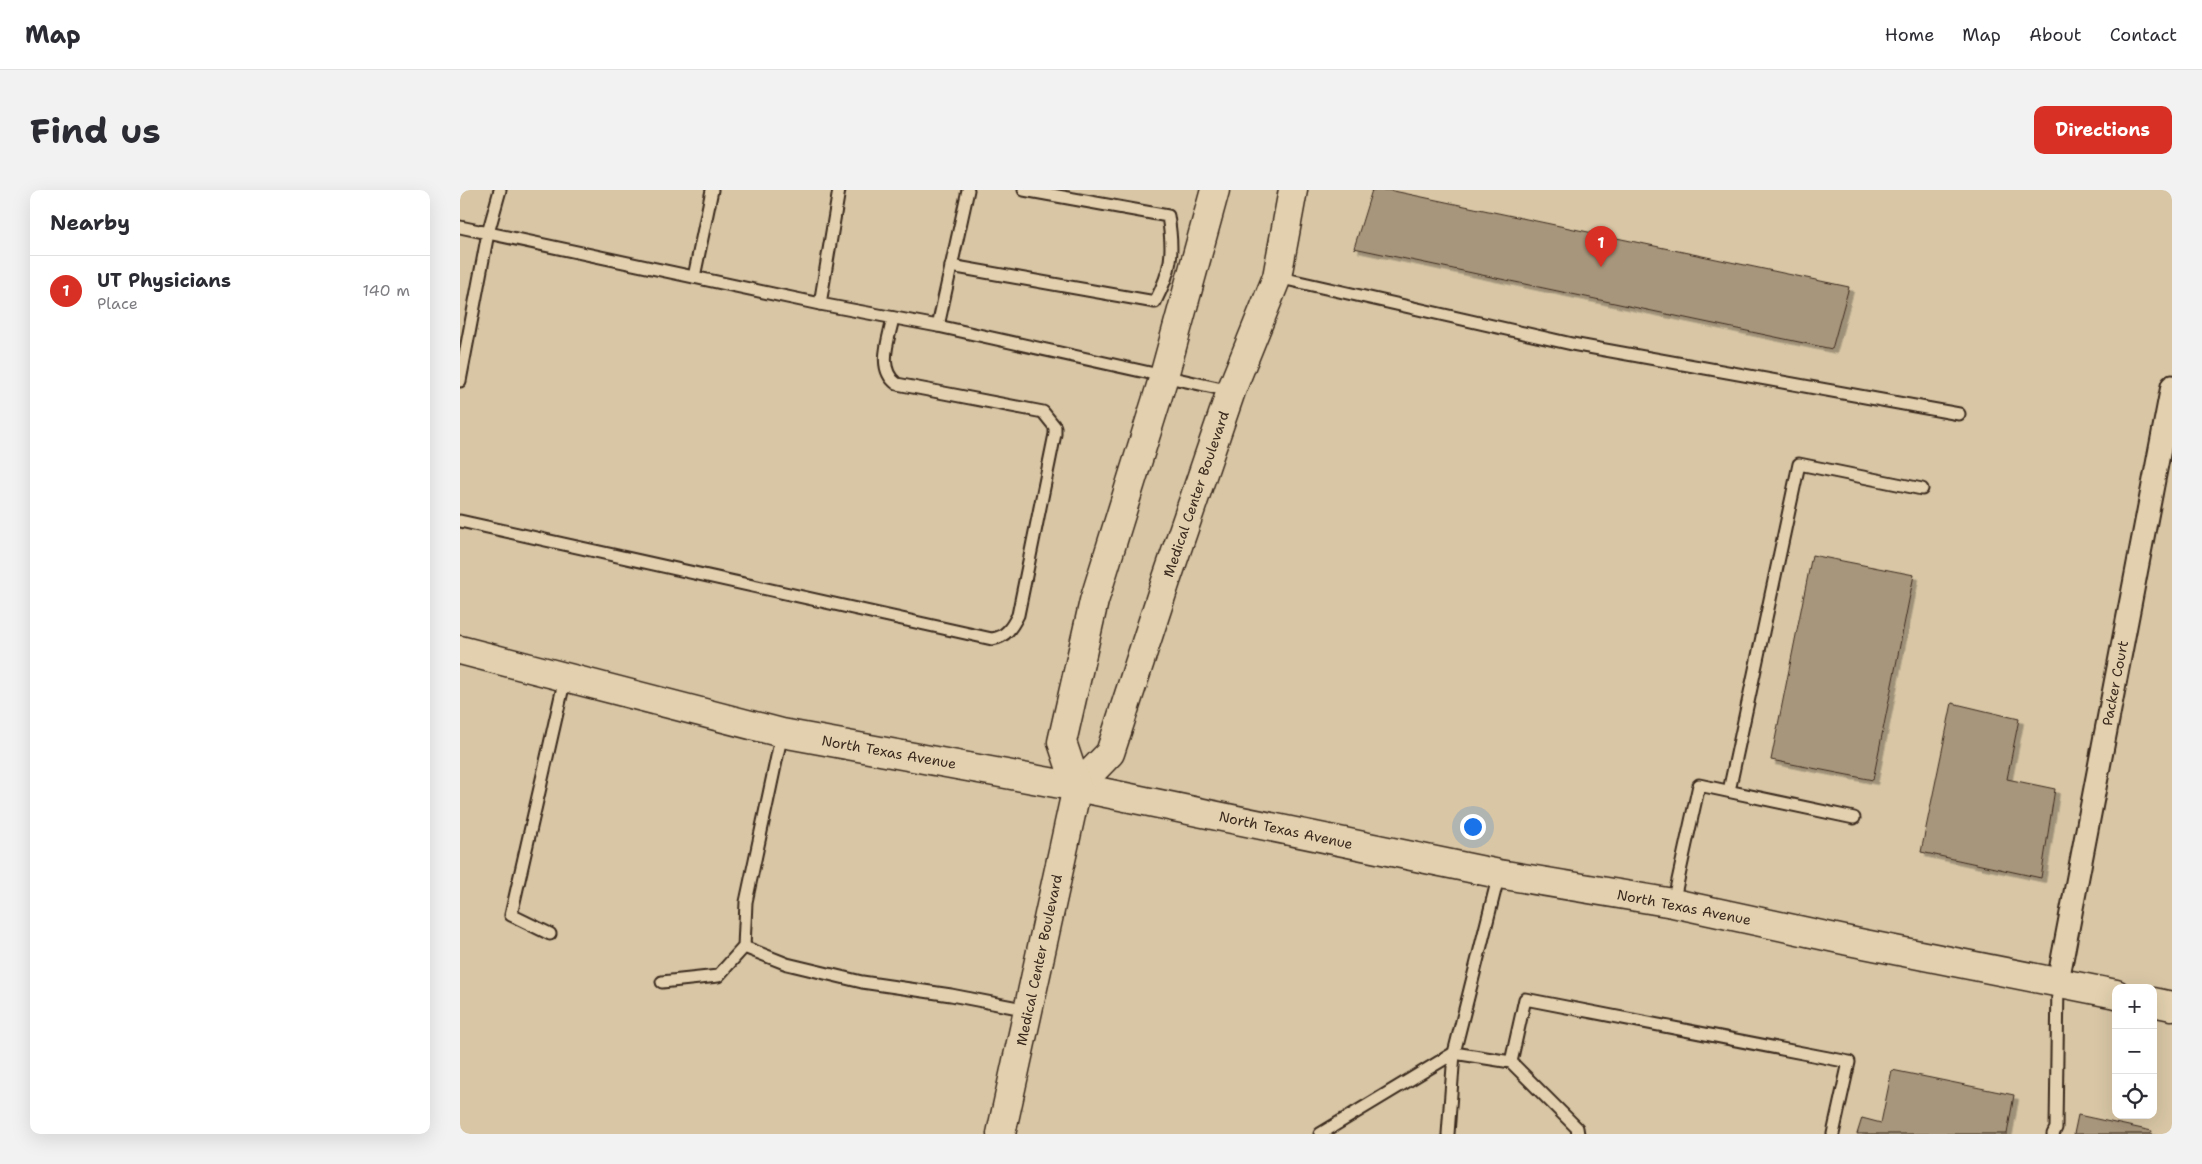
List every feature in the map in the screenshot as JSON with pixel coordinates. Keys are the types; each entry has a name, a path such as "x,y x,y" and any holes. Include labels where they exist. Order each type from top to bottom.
{"street":[{"path":"1078,787 1062,742 1094,601 1164,376 1215,190"},
{"name":"Medical Center Boulevard","path":"1001,1134 1078,787 1110,752 1166,581 1232,391 1277,277 1293,190"},
{"name":"Packer Court","path":"2058,981 2172,386"},
{"name":"North Texas Avenue","path":"460,650 782,733 1078,787 1498,874 1673,903 1850,941 2112,993"},
{"path":"2157,1003 2172,1006"}],"lane":[{"path":"460,381 488,233 500,190"},
{"path":"694,277 712,190"},
{"path":"820,304 840,190"},
{"path":"938,326 968,190"},
{"path":"951,266 1155,302 1166,281 1173,246 1168,216 1024,190"},
{"path":"460,227 820,304 938,326 1232,391"},
{"path":"1277,277 1572,344 1959,414"},
{"path":"460,521 992,639 998,638 1012,627 1018,615 1055,427 1043,412 897,384 890,379 886,371 885,359 893,318"},
{"path":"1729,791 1799,464 1922,488"},
{"path":"550,934 511,915 565,678"},
{"path":"662,982 718,976 744,948 746,902 782,733"},
{"path":"1673,903 1699,785 1854,818"},
{"path":"1448,1134 1454,1053 1498,874"},
{"path":"744,948 787,964 862,982 951,995 1029,1010"},
{"path":"2053,1134 2056,1128 2058,981"},
{"path":"1510,1062 1525,1000 1849,1062 1832,1134"},
{"path":"1320,1134 1454,1053 1510,1062 1577,1128 1578,1134"}],"building":[{"path":"1372,190 1389,190 1849,287 1832,349 1354,248"},
{"path":"1812,555 1914,575 1873,780 1771,760"},
{"path":"1952,703 2019,719 2007,779 2055,789 2041,878 1921,852"},
{"path":"1892,1070 2014,1095 2007,1134 1857,1134 1862,1118 1881,1123"},
{"path":"2078,1115 2152,1131 2151,1134 2074,1134"}],"place":[{"name":"UT Physicians","path":"1601,267"}]}
